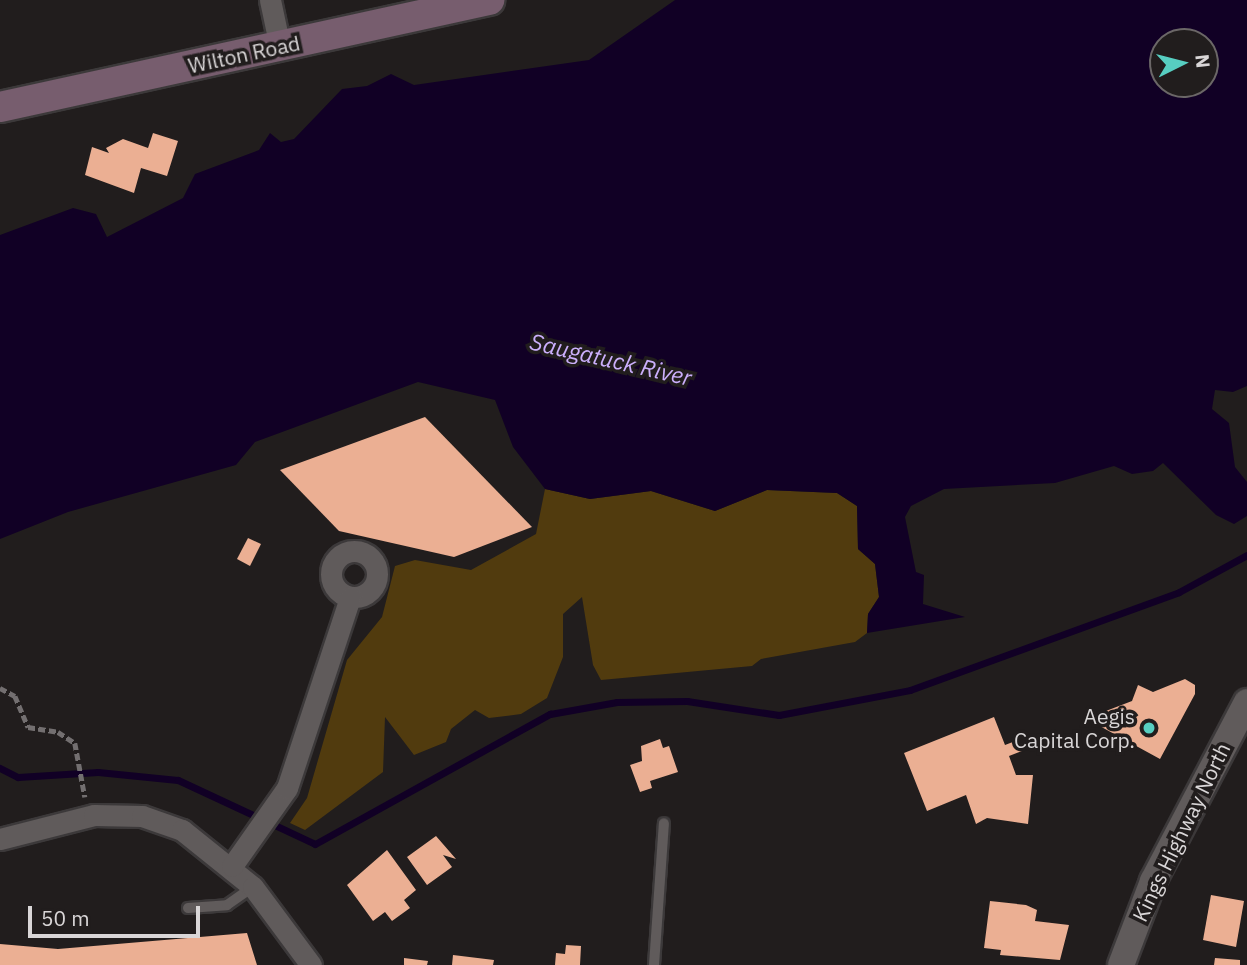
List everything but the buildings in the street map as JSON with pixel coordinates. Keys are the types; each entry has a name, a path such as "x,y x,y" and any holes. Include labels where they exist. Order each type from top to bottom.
{"main road":[{"name":"Wilton Road","path":"0,107 489,0"}],"street":[{"path":"270,0 279,47"},
{"path":"232,866 275,808 304,743 350,597"},
{"name":"Kings Highway North","path":"1121,965 1153,881 1247,702"},
{"path":"0,839 94,815 142,816 182,830 232,866 253,887 311,965"}],"lane":[{"path":"654,965 664,823"},
{"path":"188,908 227,905 253,887"}],"path":[{"path":"0,688 15,696 28,727 58,732 75,743 84,794"}],"shaded area":[{"path":"545,489 590,499 651,491 715,511 767,490 837,493 857,506 858,549 875,564 879,597 868,614 867,633 855,642 761,659 752,666 601,680 593,665 582,597 563,614 563,657 547,698 521,714 489,718 475,710 451,729 446,742 414,755 385,717 383,772 305,830 290,823 307,798 347,660 382,617 395,566 415,560 471,570 536,534"}],"water":[{"name":"Saugatuck River","path":"675,0 1247,0 1247,386 1233,392 1215,390 1212,409 1229,423 1235,467 1247,482 1247,516 1234,524 1216,515 1163,463 1153,471 1132,474 1114,466 1055,483 944,489 911,506 905,517 916,572 924,575 923,604 965,617 867,633 868,614 879,597 875,564 858,549 857,506 837,493 767,490 715,511 651,491 590,499 545,489 513,447 495,400 418,382 255,442 236,465 68,512 0,539 0,235 73,208 96,214 107,237 183,198 195,174 259,150 270,133 281,142 294,139 342,89 367,86 391,74 414,85 589,60"}],"waterway":[{"path":"0,768 18,777 98,772 178,780 315,844 550,714 617,702 687,701 779,715 910,690 1179,592 1247,555"}],"place":[{"name":"Aegis Capital Corp.","path":"1149,728"}]}
